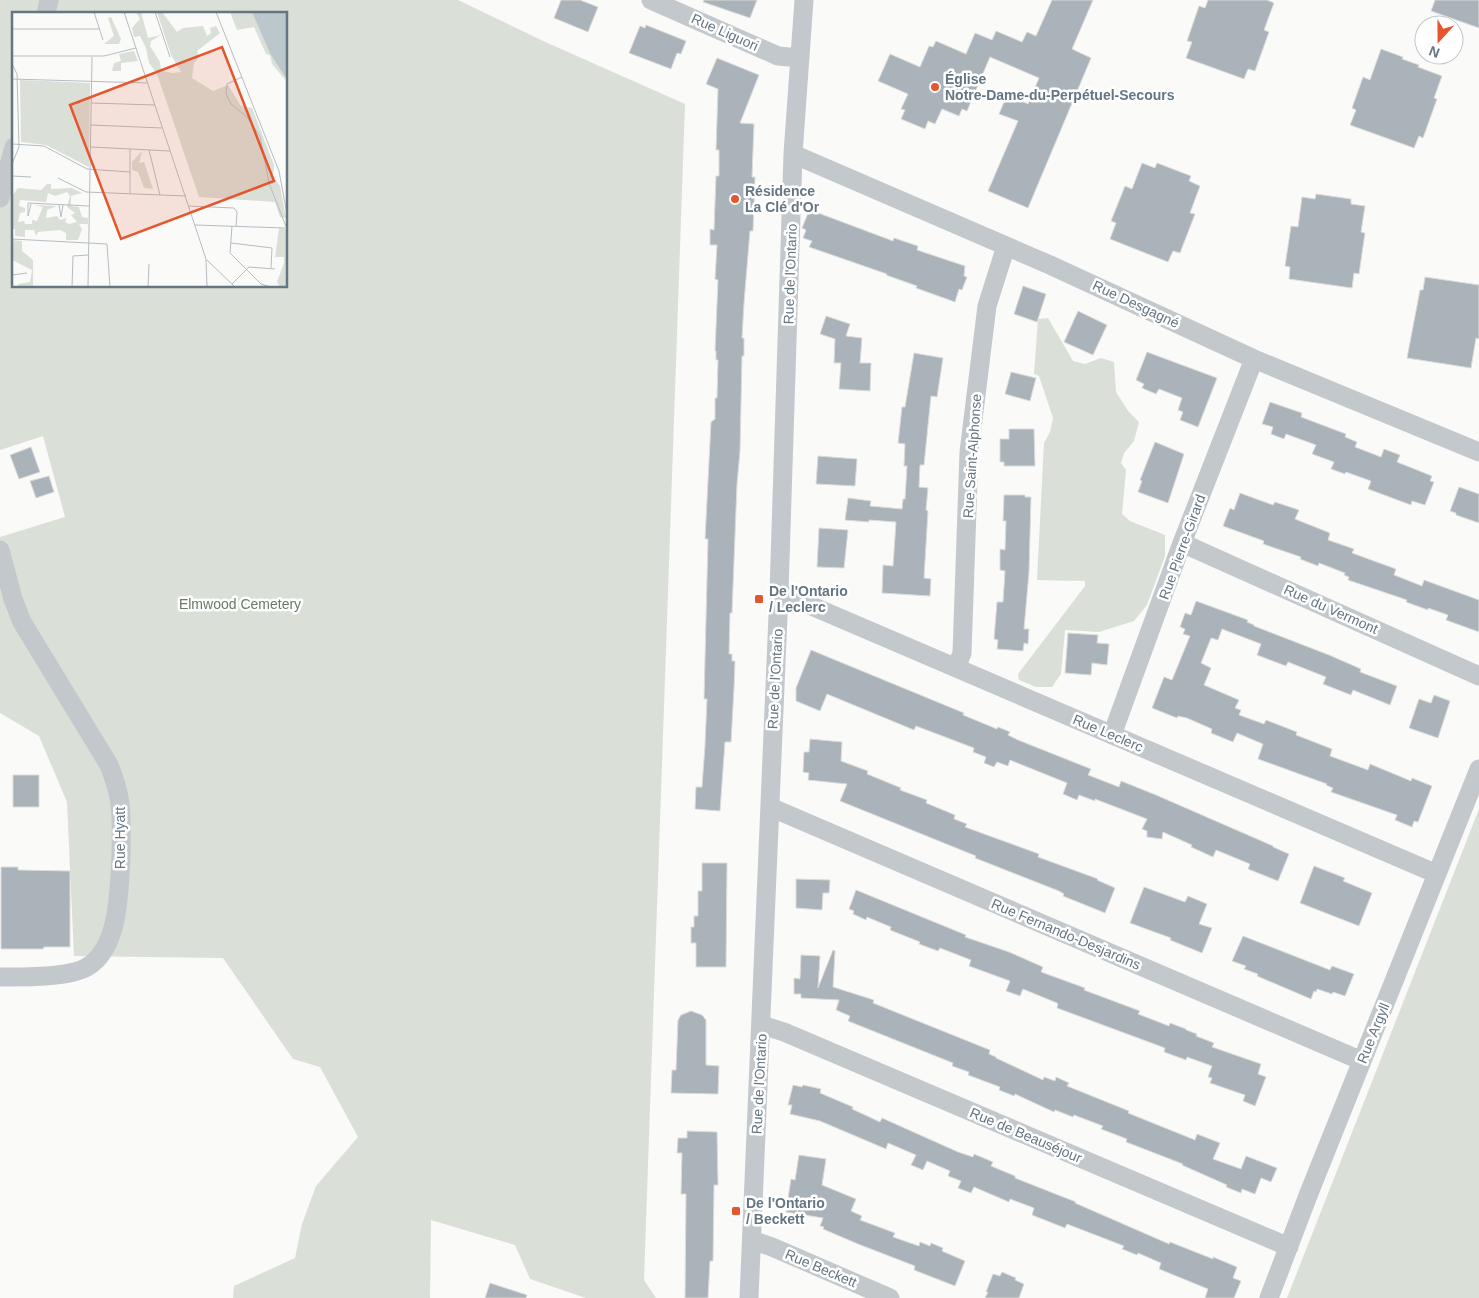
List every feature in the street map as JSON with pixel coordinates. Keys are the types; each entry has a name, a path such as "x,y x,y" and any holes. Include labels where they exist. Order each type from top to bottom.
{"street":[{"name":"Rue Liguori","path":"651,0 778,56 800,58"},
{"name":"Rue de l'Ontario","path":"749,1298 762,1025 794,154 804,0"},
{"path":"0,198 12,154"},
{"name":"Rue Desgagné","path":"794,154 1006,246 1254,359 1479,452"},
{"name":"Rue Saint-Alphonse","path":"956,668 962,653 969,452 987,306 997,268 1006,246"},
{"name":"Rue Pierre-Girard","path":"1112,735 1182,543 1254,359"},
{"name":"Rue du Vermont","path":"1182,543 1479,676"},
{"name":"Rue Hyatt","path":"0,550 22,622 109,765 117,785 122,825 120,884 116,916 111,936 102,955 85,969 73,973 0,977"},
{"name":"Rue Leclerc","path":"779,592 1437,874"},
{"name":"Rue Argyll","path":"1269,1298 1479,769"},
{"name":"Rue Fernando-Desjardins","path":"770,807 1362,1061"},
{"name":"Rue de Beauséjour","path":"762,1025 784,1032 1289,1247"},
{"name":"Rue Beckett","path":"752,1240 890,1298"}],"green space":[{"name":"Elmwood Cemetery","path":"0,0 458,0 543,41 685,104 644,1280 656,1298 586,1298 530,1279 515,1245 431,1220 430,1298 233,1298 234,1286 295,1258 302,1224 316,1186 358,1137 320,1067 293,1059 223,958 74,956 67,802 39,736 0,713 0,537 65,517 43,436 0,450"},
{"path":"1048,318 1073,361 1085,364 1101,358 1114,362 1116,392 1128,411 1139,422 1134,441 1124,453 1121,463 1126,470 1122,514 1130,521 1165,535 1165,556 1147,605 1134,621 1099,632 1065,630 1061,674 1052,687 1036,687 1019,680 1018,674 1085,586 1085,581 1037,580 1044,443 1050,432 1053,418 1039,376 1034,374 1038,319"},
{"path":"1479,809 1479,1298 1287,1298"}],"building":[{"path":"561,0 580,0 598,7 588,32 554,18"},
{"path":"704,0 757,0 750,18 703,2"},
{"path":"1052,0 1093,0 1072,49 1091,58 1028,208 988,191 1018,121 999,114 1007,95 1028,104 1039,78 990,57 967,111 962,109 959,116 942,109 935,124 928,121 925,129 901,119 905,110 901,109 908,94 878,81 890,54 920,67 929,46 933,47 936,41 966,54 975,33 992,40 996,31 1022,42 1027,32 1036,36"},
{"path":"1208,0 1267,0 1274,3 1264,30 1269,32 1255,71 1248,69 1244,79 1186,58 1192,42 1187,41 1199,6 1205,8"},
{"path":"1435,0 1479,0 1479,28 1464,23 1464,15 1442,15 1431,11"},
{"path":"646,25 686,41 681,54 677,53 671,69 629,53 640,26 645,28"},
{"path":"1381,49 1403,57 1402,59 1414,63 1414,65 1419,65 1418,67 1442,76 1434,98 1437,99 1423,138 1419,136 1414,148 1350,125 1356,110 1352,108 1363,77 1370,80"},
{"path":"717,58 759,75 740,123 754,124 752,177 755,177 753,231 750,231 744,303 740,451 732,613 730,613 729,654 732,654 732,661 735,661 734,688 731,742 725,742 720,811 695,809 696,787 702,787 705,745 707,699 704,699 708,539 705,539 711,422 715,419 718,360 716,360 715,351 718,280 715,279 717,245 710,245 710,229 714,230 716,176 719,176 719,150 716,150 718,89 706,84"},
{"path":"1142,163 1155,168 1157,163 1191,176 1189,181 1200,186 1190,213 1195,214 1180,253 1173,251 1168,262 1110,239 1116,223 1111,221 1125,186 1132,189"},
{"path":"1316,194 1351,199 1351,204 1365,206 1361,232 1365,233 1359,274 1354,273 1352,288 1289,279 1290,267 1285,266 1291,226 1298,227 1302,197 1315,199"},
{"path":"813,211 893,241 894,238 918,246 917,250 965,266 964,276 967,277 962,290 959,289 955,302 916,288 917,286 887,274 809,247 812,241 803,238 806,230 802,228 808,213 811,214"},
{"path":"1425,277 1479,285 1479,339 1476,338 1471,368 1407,358 1420,290 1423,290"},
{"path":"1023,286 1046,294 1037,322 1014,314"},
{"path":"1078,311 1107,325 1093,355 1064,342"},
{"path":"826,316 850,324 846,336 862,338 860,363 871,363 870,391 839,389 841,363 834,363 835,339 820,334"},
{"path":"1147,352 1217,378 1198,427 1180,420 1183,412 1178,410 1182,398 1159,389 1156,394 1142,388 1144,384 1136,380"},
{"path":"914,353 943,358 937,397 931,396 924,465 920,465 919,487 928,488 924,578 931,579 930,596 882,593 883,565 893,566 896,522 845,520 848,498 871,501 870,506 902,509 903,499 905,499 907,466 904,466 905,444 898,443 902,407 905,407"},
{"path":"1011,372 1036,378 1030,401 1005,394"},
{"path":"1270,402 1302,413 1301,417 1346,434 1345,437 1357,442 1355,447 1381,457 1384,449 1400,455 1397,462 1432,476 1430,481 1434,482 1425,505 1412,501 1411,505 1368,489 1371,481 1331,469 1334,462 1312,454 1316,445 1286,434 1284,439 1271,434 1273,427 1262,424"},
{"path":"1009,429 1034,429 1035,466 1004,466 1004,462 1000,462 1000,439 1009,439"},
{"path":"1155,442 1184,454 1168,503 1138,492 1142,481 1140,480"},
{"path":"31,447 40,472 19,479 10,455"},
{"path":"818,456 857,459 855,486 816,484"},
{"path":"49,476 54,492 36,498 30,481"},
{"path":"1459,487 1479,494 1479,523 1450,511"},
{"path":"1240,493 1273,505 1275,502 1299,510 1295,519 1330,533 1328,540 1354,549 1352,553 1396,569 1394,575 1422,586 1424,580 1479,600 1479,632 1446,620 1448,615 1428,608 1428,610 1406,602 1407,600 1348,580 1349,577 1344,575 1345,573 1319,563 1318,566 1300,559 1301,557 1263,544 1264,541 1223,526 1230,508 1234,510"},
{"path":"1004,495 1025,495 1025,497 1031,497 1029,572 1024,629 1029,629 1028,644 1024,643 1023,651 997,649 998,640 994,639 997,602 1003,602 1005,571 1000,570 1000,549 1005,550 1006,521 1003,521"},
{"path":"819,528 848,530 844,568 817,567"},
{"path":"1196,601 1248,620 1247,622 1254,626 1329,655 1361,669 1360,672 1397,686 1390,705 1353,690 1351,695 1323,684 1326,677 1288,662 1286,666 1257,655 1261,644 1222,629 1218,640 1211,638 1201,663 1211,668 1204,685 1239,700 1235,708 1241,710 1239,715 1264,724 1266,720 1297,732 1296,735 1332,749 1330,756 1368,770 1370,764 1411,781 1412,778 1432,786 1418,822 1414,821 1412,827 1395,820 1397,815 1331,792 1333,788 1327,784 1258,759 1263,744 1237,733 1233,742 1211,733 1212,729 1187,718 1178,716 1177,718 1152,708 1164,677 1172,680 1190,636 1183,634 1185,629 1180,627 1185,613 1191,615"},
{"path":"1068,633 1098,635 1097,643 1109,644 1107,665 1092,663 1091,675 1065,673"},
{"path":"811,650 964,713 963,715 997,729 998,727 1010,732 1008,735 1018,740 1091,769 1088,775 1119,787 1121,781 1273,846 1289,854 1278,881 1248,869 1250,864 1216,850 1213,857 1163,832 1162,839 1147,837 1147,831 1142,829 1147,819 1095,799 1095,801 1079,795 1077,800 1063,794 1067,783 1010,760 1008,766 997,762 994,767 984,763 986,757 973,752 974,748 916,726 914,730 827,694 820,711 796,701 796,688"},
{"path":"1434,695 1450,701 1438,738 1409,728 1419,699 1431,703"},
{"path":"810,739 842,742 841,761 868,771 867,774 901,788 900,790 927,800 926,803 955,815 954,819 967,824 965,827 1039,854 1038,857 1098,879 1115,888 1105,913 1063,896 1064,894 1059,891 840,801 847,784 808,780 809,773 803,772 804,752 809,752"},
{"path":"13,775 39,775 39,807 13,807"},
{"path":"702,863 727,863 726,967 696,967 696,943 691,943 691,927 694,927 694,916 698,916 698,891 702,891"},
{"path":"1314,866 1345,878 1343,881 1372,893 1359,926 1300,903"},
{"path":"1,867 18,867 18,870 70,871 70,947 1,949"},
{"path":"796,879 830,880 829,893 823,893 822,910 796,908"},
{"path":"1144,887 1185,902 1188,896 1207,904 1199,924 1212,928 1202,953 1170,940 1171,938 1130,923"},
{"path":"856,890 966,935 965,937 1009,952 1043,967 1041,972 1140,1011 1138,1014 1169,1026 1170,1023 1186,1029 1197,1034 1196,1036 1214,1043 1212,1047 1261,1064 1258,1074 1266,1077 1255,1106 1243,1101 1245,1095 1210,1083 1212,1078 1208,1077 1212,1066 1187,1057 1186,1060 1164,1052 1165,1048 1057,1008 1057,1003 1023,989 1020,996 1006,991 1010,981 969,966 971,960 940,948 938,951 919,944 920,942 890,930 891,927 867,917 866,920 853,914 854,911 849,909"},
{"path":"1243,936 1330,970 1332,966 1354,974 1345,996 1317,989 1316,992 1314,991 1311,999 1244,969 1246,966 1232,961"},
{"path":"833,950 835,951 833,987 874,1000 873,1003 990,1050 989,1054 996,1058 1043,1080 1044,1077 1055,1081 1056,1077 1069,1083 1067,1086 1195,1140 1197,1134 1220,1143 1213,1159 1241,1169 1246,1156 1277,1168 1271,1182 1261,1178 1255,1194 1242,1189 1241,1193 1183,1164 1126,1142 1127,1139 1101,1129 1103,1126 1074,1115 1073,1117 1055,1110 1054,1112 1015,1094 1014,1096 999,1090 1000,1087 968,1075 969,1072 952,1066 953,1063 848,1021 850,1016 836,1010 839,1000 801,998 801,994 794,994 794,978 800,979 801,955 820,956 818,988"},
{"path":"691,1011 702,1015 706,1020 706,1065 719,1066 718,1094 671,1093 672,1070 676,1070 678,1020 681,1015"},
{"path":"793,1085 821,1089 820,1093 853,1107 852,1109 880,1122 882,1118 958,1152 973,1157 974,1154 993,1162 991,1166 1015,1176 1015,1178 1076,1202 1169,1244 1170,1242 1237,1267 1233,1278 1241,1281 1234,1298 1205,1298 1208,1289 1159,1269 1161,1263 1138,1253 1137,1255 1122,1249 1124,1246 1067,1224 1065,1228 1032,1215 1034,1208 1010,1199 1009,1202 974,1187 971,1193 958,1188 961,1181 948,1176 950,1171 927,1161 923,1170 911,1165 916,1155 888,1143 886,1149 820,1121 790,1114 792,1105 788,1105"},
{"path":"687,1131 717,1132 718,1185 714,1185 713,1261 710,1261 708,1298 685,1298 686,1194 681,1194 682,1153 677,1153 678,1138 687,1138"},
{"path":"799,1155 826,1159 822,1185 856,1199 851,1211 862,1216 860,1220 895,1233 893,1237 919,1246 920,1242 930,1246 931,1243 943,1248 942,1251 965,1261 955,1286 914,1270 915,1266 823,1229 824,1227 820,1226 823,1218 786,1212 791,1179 795,1180"},
{"path":"1002,1272 1024,1284 1019,1298 985,1298 993,1274 1000,1276"},
{"path":"490,1283 527,1295 526,1298 485,1298"}],"place":[{"name":"Église Notre-Dame-du-Perpétuel-Secours","path":"935,87"},
{"name":"Résidence La Clé d'Or","path":"735,199"},
{"name":"De l'Ontario / Leclerc","path":"759,599"},
{"name":"De l'Ontario / Beckett","path":"736,1211"}]}
